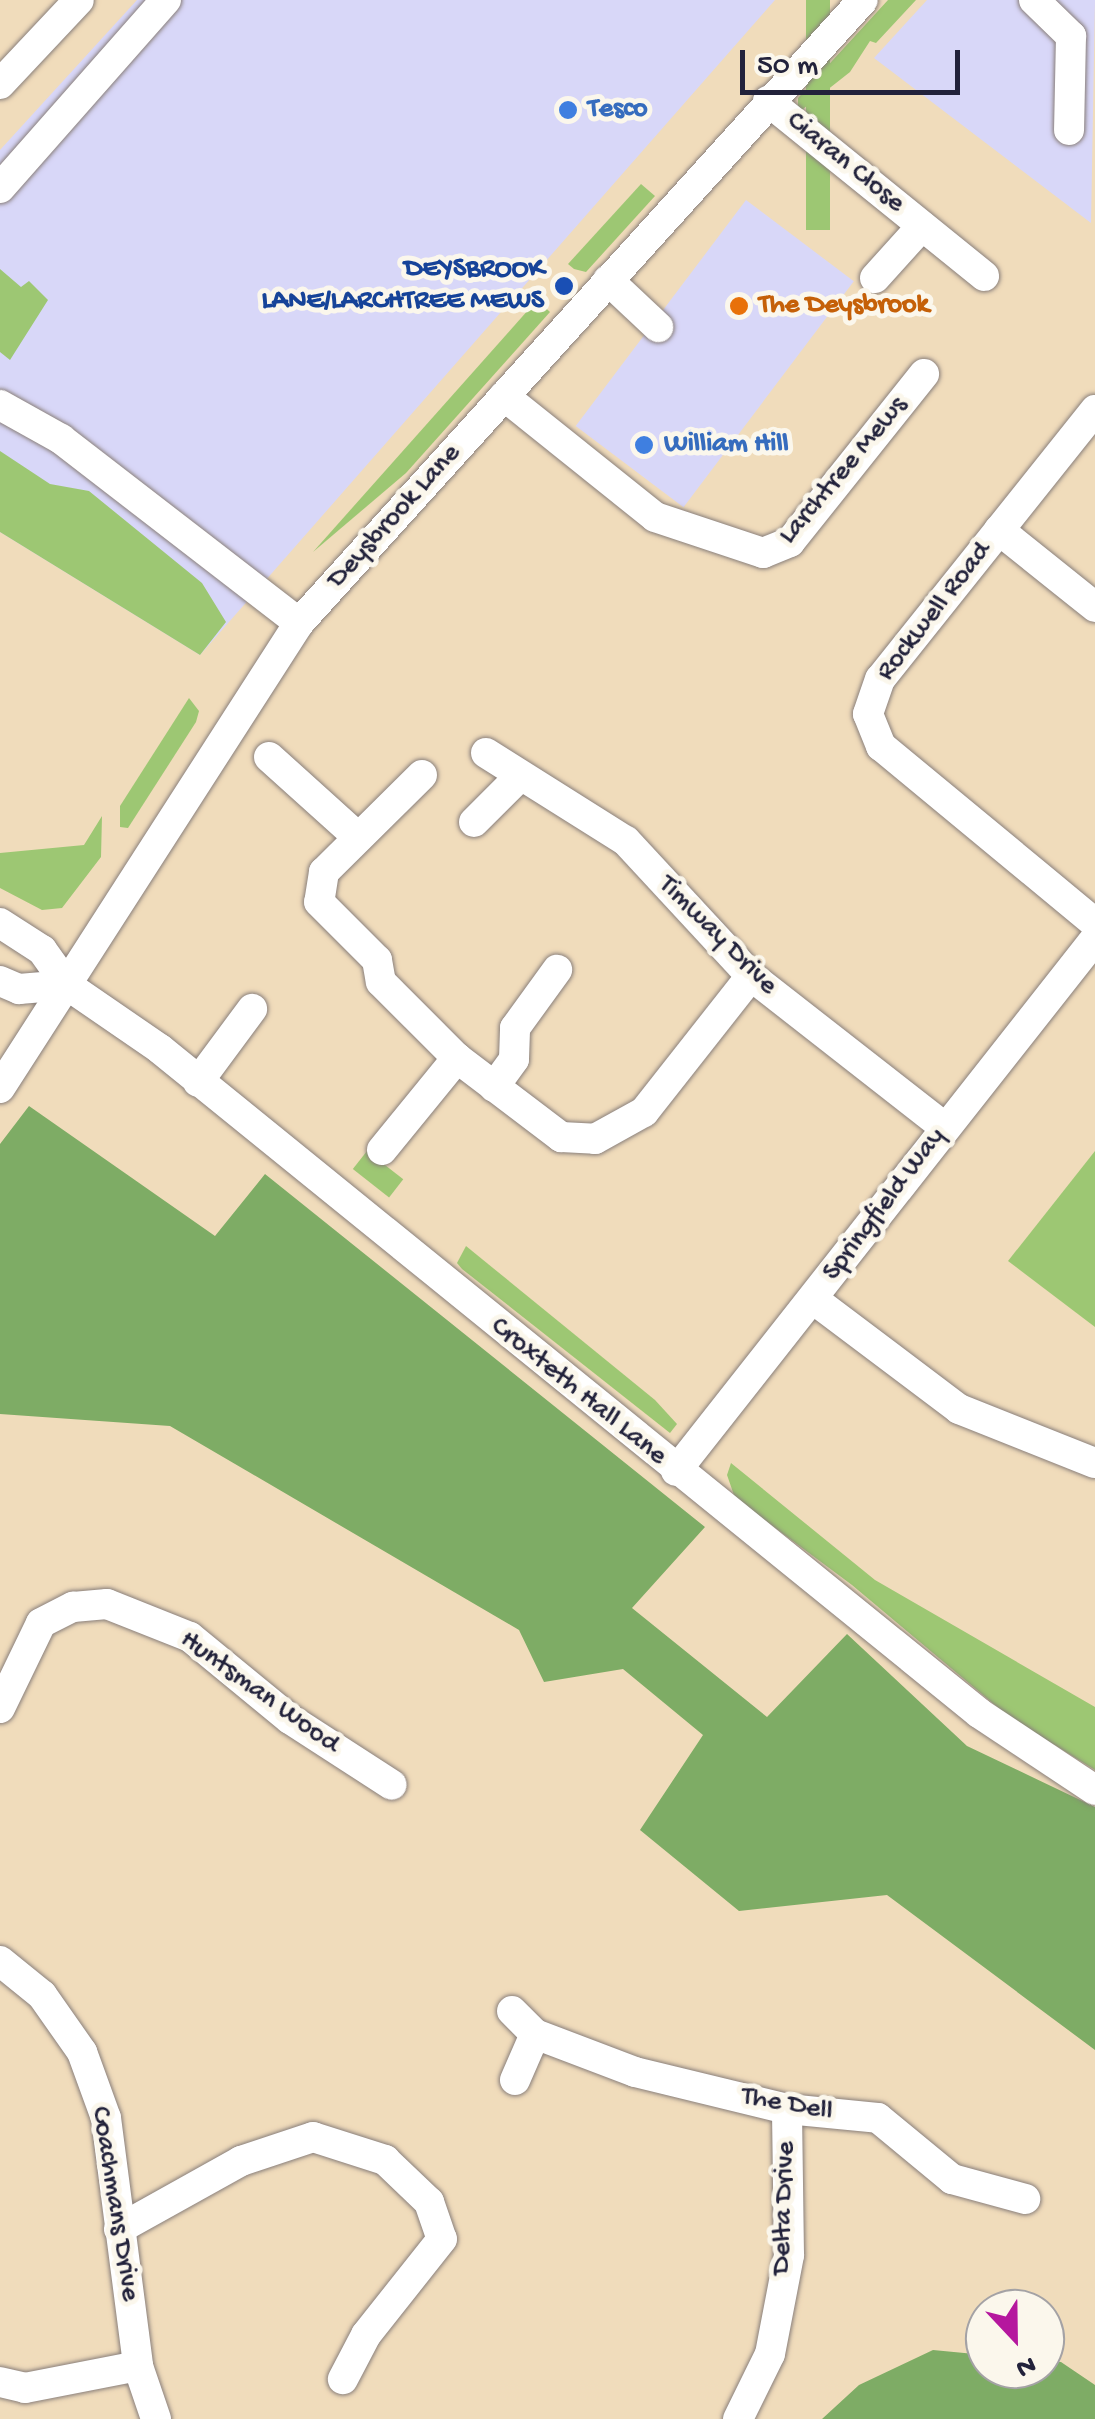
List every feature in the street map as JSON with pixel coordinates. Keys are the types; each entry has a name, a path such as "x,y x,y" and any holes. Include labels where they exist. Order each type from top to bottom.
{"street":[{"path":"0,84 78,0"},
{"path":"0,188 166,0"},
{"name":"Deysbrook Lane","path":"0,1088 299,623 863,0"},
{"path":"1034,0 1071,36 1069,130"},
{"name":"Ciaran Close","path":"768,101 984,276"},
{"name":"Ciaran Close","path":"875,278 922,226"},
{"path":"608,280 658,327"},
{"name":"Larchtree Mews","path":"504,396 655,517 764,553 790,542 924,374"},
{"path":"0,405 61,439 299,623"},
{"name":"Rockwell Road","path":"1095,410 880,679 868,714 881,746 1095,923"},
{"path":"999,530 1095,606"},
{"name":"Timway Drive","path":"486,753 626,841 751,976 944,1127"},
{"path":"269,757 358,837"},
{"path":"422,774 324,872 319,902 378,960 381,982 457,1058 561,1138 577,1142 612,1133 644,1112 751,976"},
{"path":"474,822 520,776"},
{"name":"Croxteth Hall Lane","path":"0,923 42,950 67,984 198,1082 979,1713 1095,1790"},
{"name":"Springfield Way","path":"676,1472 1095,939"},
{"path":"494,1087 514,1059 515,1028 558,970"},
{"path":"0,981 19,989 67,984"},
{"path":"198,1082 252,1009"},
{"path":"382,1150 457,1058"},
{"path":"813,1299 959,1409 1095,1464"},
{"name":"Huntsman Wood","path":"0,1708 41,1624 72,1606 107,1604 190,1637 290,1719 392,1785"},
{"name":"Coachmans Drive","path":"0,1961 42,1996 82,2052 106,2118 138,2366 156,2419"},
{"name":"The Dell","path":"512,2011 535,2034 634,2072 787,2109 878,2118 952,2180 1025,2199"},
{"path":"515,2080 535,2034"},
{"name":"Delta Drive","path":"738,2419 770,2354 789,2256 787,2109"},
{"path":"119,2230 241,2161 313,2137 384,2160 429,2202 442,2240 366,2335 343,2379"},
{"path":"0,2382 24,2388 138,2366"}],"shaded area":[{"path":"137,0 775,0 200,655 0,532 0,150"},
{"path":"927,0 1095,0 1091,223 874,58"},
{"path":"746,200 854,281 684,507 576,426"}],"green space":[{"path":"806,0 830,0 830,230 806,230"},
{"path":"888,0 916,0 876,43 870,41 850,72 798,113 798,98"},
{"path":"641,184 655,196 586,272 568,264"},
{"path":"0,269 21,287 29,281 48,300 10,360 0,352"},
{"path":"537,300 550,312 406,473 313,552"},
{"path":"0,451 50,484 89,491 202,583 226,622 200,655 0,532"},
{"path":"189,698 199,711 196,722 128,828 120,827 120,806"},
{"path":"102,816 101,857 62,908 42,910 0,888 0,853 84,845"},
{"path":"29,1106 215,1236 265,1174 705,1527 632,1608 767,1717 847,1634 967,1746 1095,1807 1095,2050 887,1895 739,1911 640,1830 703,1735 623,1669 544,1682 519,1630 170,1426 0,1414 0,1144"},
{"path":"367,1151 403,1179 389,1197 353,1169"},
{"path":"1095,1151 1095,1327 1008,1261"},
{"path":"466,1246 655,1400 677,1424 670,1433 462,1269 457,1263"},
{"path":"731,1463 875,1580 1095,1707 1095,1770 1008,1716 852,1585 735,1498 727,1475"},
{"path":"933,2350 965,2353 965,2389 1065,2389 1065,2365 1095,2385 1095,2419 822,2419 859,2385"}],"place":[{"name":"Tesco","path":"568,110"},
{"name":"DEYSBROOK LANE/LARCHTREE MEWS","path":"564,286"},
{"name":"The Deysbrook","path":"739,306"},
{"name":"William Hill","path":"644,445"}]}
